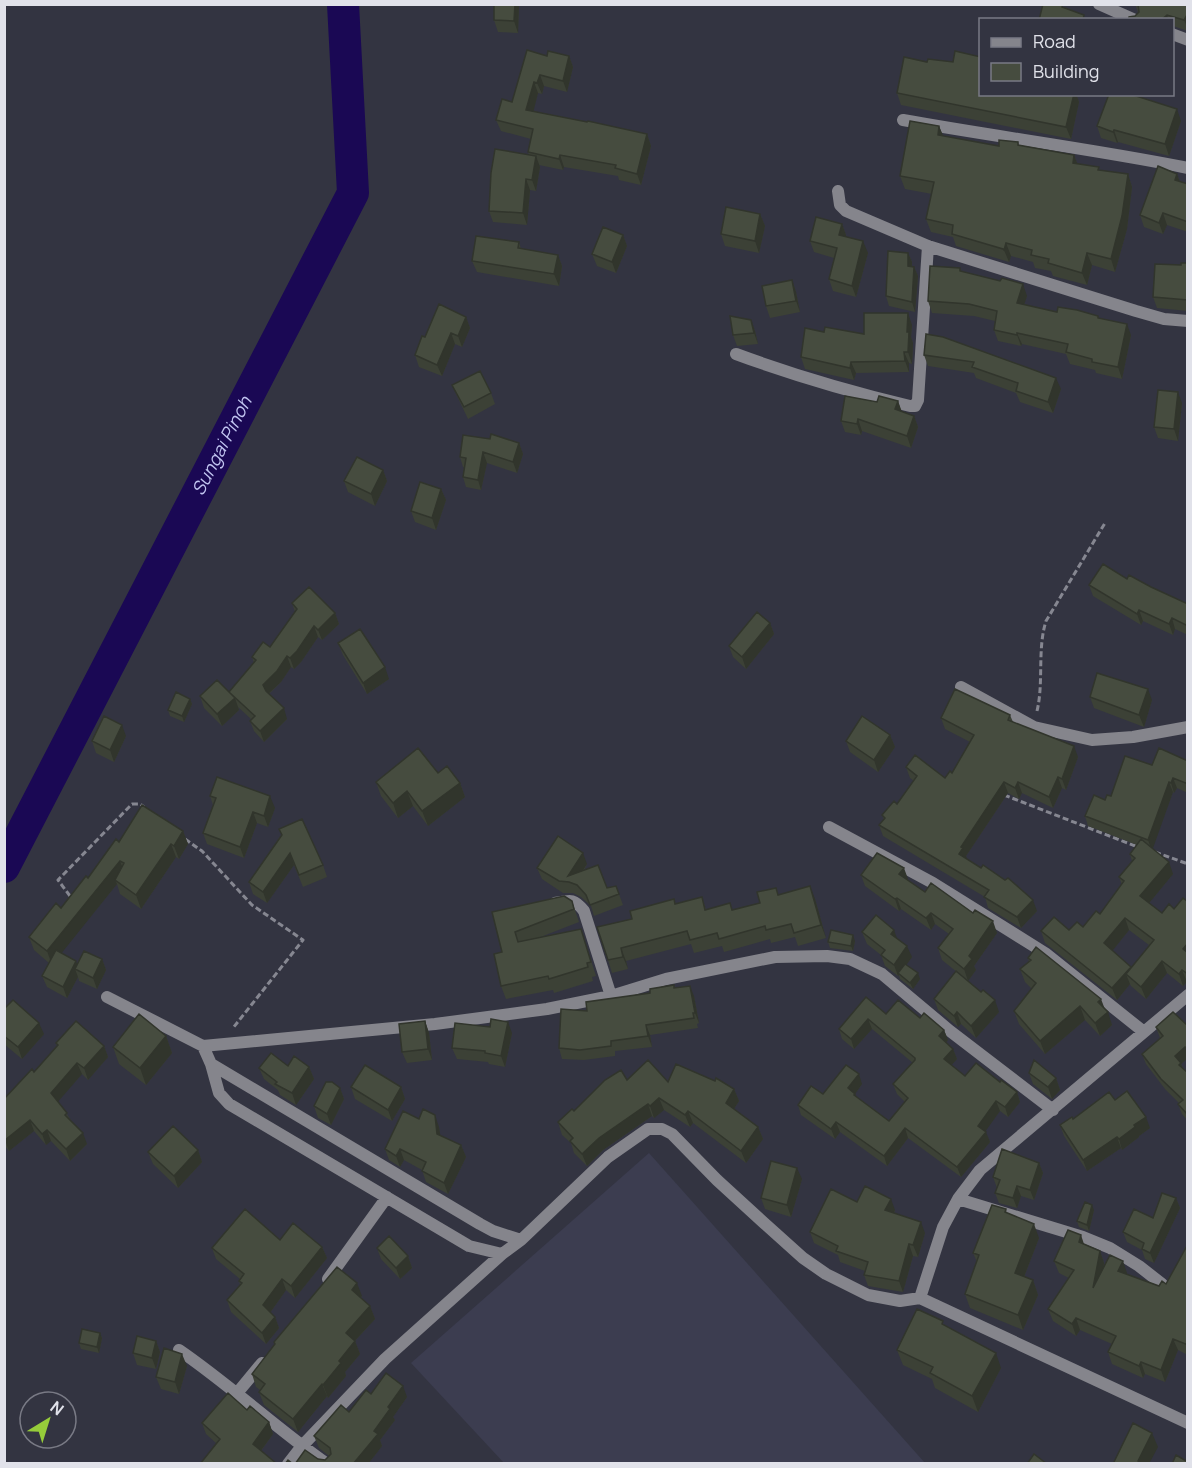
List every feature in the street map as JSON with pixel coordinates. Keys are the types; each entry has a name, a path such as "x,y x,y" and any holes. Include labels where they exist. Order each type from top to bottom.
{"street":[{"path":"1099,4 1130,18"},
{"path":"1174,34 1188,40"},
{"path":"903,120 1188,168"},
{"path":"838,191 840,205 846,211 928,246 1136,311 1164,319 1188,321"},
{"path":"736,354 794,375 868,397 915,406 918,400 928,246"},
{"path":"961,687 1034,727 1092,740 1133,737 1188,727"},
{"path":"829,826 933,883 1045,953 1144,1032"},
{"path":"554,903 569,900 578,903 584,911 611,996"},
{"path":"107,997 203,1046 218,1046 268,1039 435,1024 547,1009 611,996 666,979 775,957 827,956 850,959 882,974 950,1031 1053,1110"},
{"path":"920,1298 943,1227 958,1199 980,1170 1188,995"},
{"path":"203,1046 219,1093 229,1104 469,1246 502,1254"},
{"path":"211,1064 480,1224 521,1240"},
{"path":"288,1464 302,1446 385,1359 502,1254 521,1240 608,1157 648,1129 662,1129 672,1134 764,1223 803,1258 826,1274 868,1295 900,1301 920,1298 1188,1423"},
{"path":"321,1289 387,1197"},
{"path":"958,1199 1083,1237 1110,1248 1162,1284"},
{"path":"179,1350 238,1392 327,1464"},
{"path":"238,1392 273,1350"}],"path":[{"path":"1034,727 1040,698 1043,632 1046,621 1105,523"},
{"path":"1001,794 1142,848"},
{"path":"70,896 57,880 132,804 140,804 148,811"},
{"path":"184,838 201,851 252,905 303,940 218,1046"},
{"path":"1151,851 1188,864"}],"shaded area":[{"path":"649,1153 925,1463 504,1463 411,1363"}],"building":[{"path":"494,4 515,4 514,21 494,20"},
{"path":"1043,4 1063,4 1062,7 1084,15 1083,18 1040,18"},
{"path":"1138,4 1188,4 1188,13 1184,20 1167,15 1163,18 1129,18 1139,12"},
{"path":"527,50 547,56 548,51 569,56 563,81 540,75 537,83 534,82 526,110 647,134 637,174 615,168 616,165 560,155 559,159 528,152 533,129 496,120 502,99 512,102"},
{"path":"955,51 979,57 979,96 1074,96 1066,127 897,93 904,57 927,62 928,59 953,62"},
{"path":"1108,96 1136,96 1177,109 1165,144 1097,126"},
{"path":"910,121 939,126 938,135 999,146 999,140 1018,142 1018,145 1074,155 1073,163 1099,167 1098,170 1128,174 1122,216 1111,259 1087,253 1082,273 1048,263 1049,259 1031,255 1032,250 1006,243 1004,250 952,234 953,225 926,219 934,182 900,176"},
{"path":"495,149 536,156 532,180 526,179 523,213 489,211"},
{"path":"1158,166 1177,174 1175,180 1188,184 1188,222 1163,213 1159,223 1140,215"},
{"path":"726,207 760,214 755,241 721,234"},
{"path":"816,217 842,224 839,235 863,241 852,286 829,279 837,248 810,241"},
{"path":"603,227 623,235 612,262 592,254"},
{"path":"476,236 519,242 518,248 558,255 554,274 472,261"},
{"path":"888,251 908,253 908,266 914,267 912,302 886,296"},
{"path":"1181,263 1188,263 1188,300 1153,297 1155,264 1181,265"},
{"path":"930,266 960,268 960,271 1023,284 1017,303 1057,312 1058,307 1077,310 1098,316 1098,318 1127,324 1118,367 1092,362 1092,359 1066,352 1068,344 994,330 997,311 969,304 928,301"},
{"path":"792,280 796,301 766,306 762,286"},
{"path":"439,304 466,317 458,336 451,333 437,365 415,355"},
{"path":"864,313 908,313 908,352 904,352 905,361 851,362 850,368 801,357 805,328 824,332 825,327 864,334"},
{"path":"730,316 751,320 754,333 733,335"},
{"path":"926,334 943,337 1056,378 1048,402 1016,391 1018,383 972,367 974,362 924,355"},
{"path":"480,371 491,393 464,407 452,385"},
{"path":"1158,390 1178,392 1174,429 1154,427"},
{"path":"845,396 877,402 879,396 898,401 895,409 914,416 907,436 858,419 857,424 841,421"},
{"path":"491,434 519,443 513,462 483,452 478,480 463,477 466,458 460,457 463,435 490,439"},
{"path":"357,457 383,470 371,494 344,481"},
{"path":"420,482 441,489 432,518 411,511"},
{"path":"1103,564 1127,579 1129,575 1188,604 1188,626 1172,618 1169,624 1139,610 1137,614 1089,585"},
{"path":"309,587 335,613 318,630 314,626 297,651 290,658 287,656 277,671 263,685 266,691 284,708 260,731 250,721 255,716 229,692 256,660 252,657 263,642 270,647 297,609 292,603"},
{"path":"757,612 770,623 742,657 729,646"},
{"path":"360,629 385,667 363,683 338,643"},
{"path":"1097,673 1148,689 1139,715 1090,697"},
{"path":"217,680 235,698 217,714 200,696"},
{"path":"955,689 1010,715 1008,720 1074,746 1062,779 1058,777 1049,797 1018,782 1015,788 1004,782 961,847 963,848 959,854 981,868 983,865 1005,880 1008,878 1033,900 1017,917 984,897 989,890 879,825 885,818 882,815 894,801 897,804 917,776 906,767 915,755 945,778 950,771 952,773 974,735 941,718"},
{"path":"176,692 190,699 182,716 168,710"},
{"path":"104,716 122,725 110,750 92,741"},
{"path":"862,716 890,735 874,760 846,741"},
{"path":"418,748 438,773 447,766 460,783 422,811 407,791 393,803 376,782"},
{"path":"1159,748 1188,761 1188,784 1173,778 1171,783 1169,782 1148,840 1085,816 1094,795 1105,800 1107,795 1111,796 1125,756 1152,765"},
{"path":"217,777 270,796 264,816 253,812 240,847 203,833 216,798 210,796"},
{"path":"142,805 183,831 174,846 171,844 136,895 115,880 124,863 120,861 47,951 29,937 56,903 61,908 86,876 88,878 116,839 119,842"},
{"path":"302,819 323,865 299,875 290,853 263,892 249,882 282,835 279,829"},
{"path":"558,836 583,853 568,876 598,865 607,888 616,886 619,894 590,905 586,895 577,885 559,881 537,868"},
{"path":"1141,839 1169,862 1140,896 1162,913 1169,904 1174,909 1183,898 1188,902 1188,943 1183,949 1188,953 1188,974 1182,970 1179,974 1162,961 1141,987 1126,974 1154,940 1125,918 1104,943 1131,967 1112,988 1041,931 1054,917 1069,930 1077,922 1083,927 1096,911 1100,914 1124,881 1119,877 1135,858 1130,854"},
{"path":"877,853 904,868 899,874 925,892 931,883 973,913 975,910 993,921 969,956 972,959 964,969 938,948 953,929 931,913 926,918 861,875"},
{"path":"810,886 821,925 794,933 791,924 766,930 765,926 719,939 717,933 690,940 687,931 621,948 623,957 608,960 597,927 632,919 630,911 674,899 675,904 702,897 705,910 730,903 732,910 760,903 757,892 776,888 778,895"},
{"path":"564,896 572,901 574,909 515,932 518,942 581,929 591,962 587,963 588,967 549,979 548,976 501,986 494,954 502,952 492,912"},
{"path":"876,915 894,930 891,934 907,946 894,965 881,955 885,950 862,932"},
{"path":"831,930 853,935 851,946 828,942"},
{"path":"1036,947 1101,999 1098,1002 1108,1012 1095,1023 1080,1006 1040,1041 1014,1011 1036,983 1020,969 1031,960 1028,958"},
{"path":"56,950 76,961 63,987 42,976"},
{"path":"84,951 102,959 93,978 75,969"},
{"path":"905,964 918,973 910,983 898,973"},
{"path":"956,971 981,992 983,990 995,1000 971,1026 957,1012 954,1016 934,999"},
{"path":"674,985 674,988 690,986 694,1018 646,1025 648,1036 611,1041 611,1046 580,1050 559,1048 561,1009 587,1011 586,1002 650,993 650,989"},
{"path":"866,997 886,1014 898,1000 920,1018 924,1013 944,1030 939,1036 953,1049 944,1059 965,1076 976,1063 1017,1092 1005,1107 996,1101 978,1126 986,1132 957,1167 905,1128 884,1156 836,1122 831,1129 798,1105 811,1086 823,1094 846,1065 859,1074 848,1088 889,1121 908,1098 893,1084 915,1058 868,1019 851,1039 839,1029"},
{"path":"13,1000 39,1023 18,1047 4,1036 4,1009"},
{"path":"1173,1012 1188,1026 1188,1050 1185,1047 1175,1056 1181,1063 1179,1065 1188,1073 1188,1115 1178,1104 1183,1100 1161,1079 1142,1054 1163,1036 1156,1027"},
{"path":"139,1014 166,1036 140,1068 113,1047"},
{"path":"491,1019 508,1022 501,1056 485,1053 485,1051 452,1048 455,1023 490,1027"},
{"path":"76,1021 104,1046 84,1068 77,1063 51,1093 67,1113 65,1115 83,1133 66,1149 47,1130 42,1134 30,1120 5,1140 4,1099 32,1069 34,1072"},
{"path":"425,1021 428,1049 402,1052 399,1024"},
{"path":"271,1053 288,1066 294,1056 309,1067 292,1093 275,1084 277,1082 259,1068"},
{"path":"648,1060 668,1082 676,1064 715,1081 716,1078 734,1089 726,1103 758,1127 741,1151 688,1111 685,1115 659,1098 599,1138 582,1154 570,1141 573,1138 558,1122 572,1109 574,1111 605,1080 621,1070 627,1080"},
{"path":"1034,1060 1056,1078 1048,1087 1029,1073"},
{"path":"365,1065 401,1087 388,1110 351,1087"},
{"path":"326,1082 332,1082 340,1088 327,1114 314,1106"},
{"path":"1127,1091 1146,1117 1119,1139 1117,1137 1083,1160 1060,1125 1072,1117 1073,1119 1109,1092 1115,1100"},
{"path":"423,1109 435,1115 437,1134 461,1145 444,1183 422,1171 426,1162 400,1149 396,1156 385,1149 403,1111 419,1119"},
{"path":"173,1126 198,1150 174,1176 148,1152"},
{"path":"1002,1149 1039,1163 1030,1190 1017,1186 1013,1198 995,1193 1000,1180 993,1177"},
{"path":"771,1161 797,1168 787,1205 761,1198"},
{"path":"865,1186 891,1199 885,1210 921,1222 913,1245 909,1244 899,1281 864,1275 868,1262 836,1251 838,1246 810,1232 831,1189 857,1202"},
{"path":"1162,1193 1176,1198 1150,1253 1142,1249 1144,1243 1123,1232 1134,1209 1153,1218"},
{"path":"1085,1202 1092,1205 1087,1225 1077,1221"},
{"path":"992,1205 1006,1209 1005,1212 1034,1224 1015,1273 1033,1280 1018,1315 965,1294 979,1255 973,1253"},
{"path":"245,1209 280,1240 293,1223 322,1247 291,1286 282,1279 263,1305 275,1317 262,1333 227,1300 242,1283 239,1281 244,1274 212,1248"},
{"path":"1068,1230 1081,1235 1079,1242 1100,1251 1093,1288 1110,1255 1123,1261 1118,1271 1159,1286 1162,1281 1166,1284 1188,1244 1188,1345 1173,1339 1161,1370 1141,1362 1139,1366 1108,1352 1116,1336 1076,1318 1072,1324 1048,1309 1074,1270 1054,1261"},
{"path":"389,1236 408,1256 396,1268 377,1248"},
{"path":"337,1267 357,1283 352,1290 370,1306 346,1333 355,1341 339,1361 341,1363 293,1419 259,1392 265,1384 252,1374 275,1344 274,1342"},
{"path":"917,1309 943,1321 942,1324 996,1353 972,1396 930,1373 933,1367 897,1350"},
{"path":"82,1329 100,1333 97,1347 79,1343"},
{"path":"137,1336 156,1341 152,1358 133,1353"},
{"path":"164,1348 182,1354 175,1382 156,1377"},
{"path":"386,1373 403,1386 374,1431 378,1434 353,1464 295,1464 305,1450 318,1459 325,1460 331,1454 330,1448 314,1436 341,1405 349,1412 366,1390 371,1394"},
{"path":"228,1393 247,1410 250,1406 269,1422 253,1444 277,1464 200,1464 220,1439 202,1423"},
{"path":"1133,1423 1152,1433 1138,1461 1142,1464 1113,1464"},
{"path":"1034,1454 1047,1464 1027,1464"},
{"path":"1176,1455 1188,1462 1188,1464 1172,1464"}],"waterway":[{"name":"Sungai Pinoh","path":"4,867 353,193 343,4"}]}
